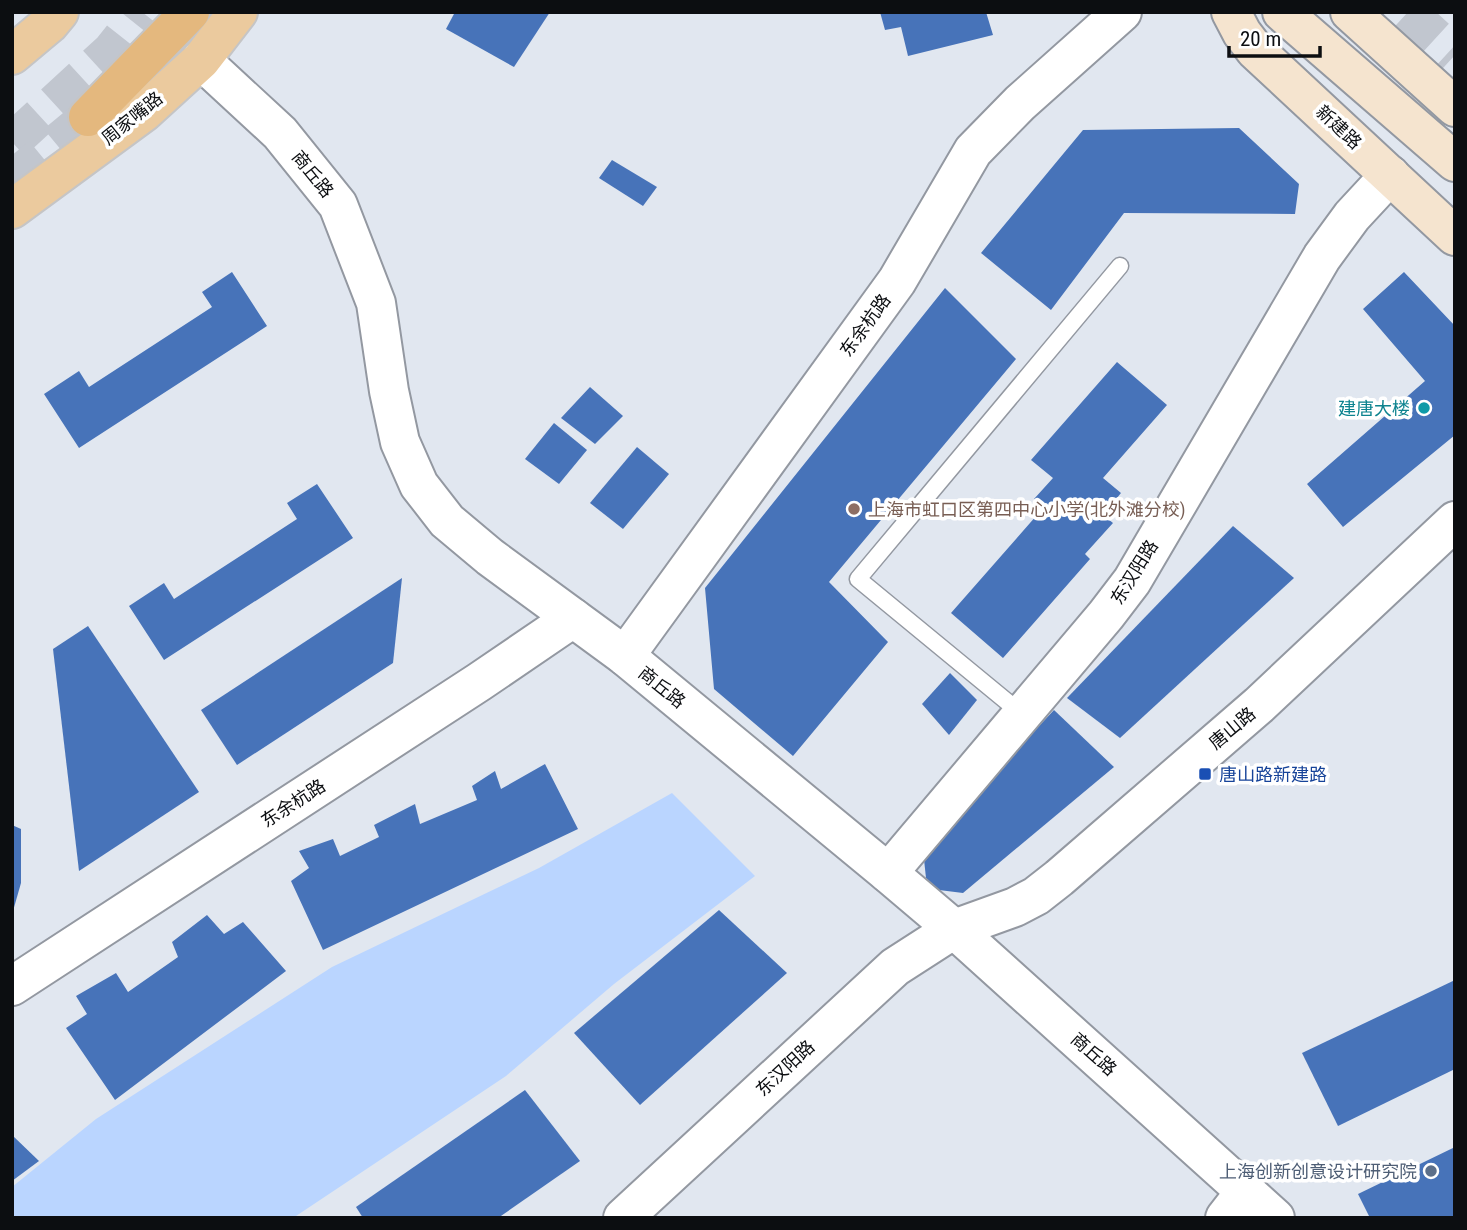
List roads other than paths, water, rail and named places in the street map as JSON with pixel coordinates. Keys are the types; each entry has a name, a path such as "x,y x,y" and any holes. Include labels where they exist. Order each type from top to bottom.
{"highway":[{"path":"88,117 190,12"}],"main road":[{"path":"12,55 49,24 59,12"},
{"name":"周家嘴路","path":"12,209 144,112 201,60 238,12"},
{"name":"新建路","path":"1231,12 1255,50 1455,236"},
{"path":"1282,12 1455,162"},
{"path":"1350,12 1455,107"}],"street":[{"name":"东余杭路","path":"625,656 897,281 973,151 1020,103 1122,12"},
{"name":"商丘路","path":"201,60 279,133 338,205 376,303 394,417 404,453 419,485 447,521 625,656 954,929 1235,1205 1275,1218"},
{"name":"东汉阳路","path":"888,873 1132,581 1322,257 1352,216 1390,175"},
{"name":"唐山路","path":"954,929 1015,907 1036,896 1059,878 1259,705 1455,521"},
{"name":"东余杭路","path":"12,986 573,618"},
{"name":"东汉阳路","path":"623,1218 895,967 954,929"}],"lane":[{"path":"1022,714 858,579 1120,266"}],"tunnel":[{"path":"12,142 111,51 142,12"},
{"path":"1408,12 1455,55"},
{"path":"12,180 88,117"}],"place":[{"name":"建唐大楼","path":"1424,408"},
{"name":"上海市虹口区第四中心小学(北外滩分校)","path":"854,509"},
{"name":"唐山路新建路","path":"1205,774"},
{"name":"上海创新创意设计研究院","path":"1431,1171"}]}
